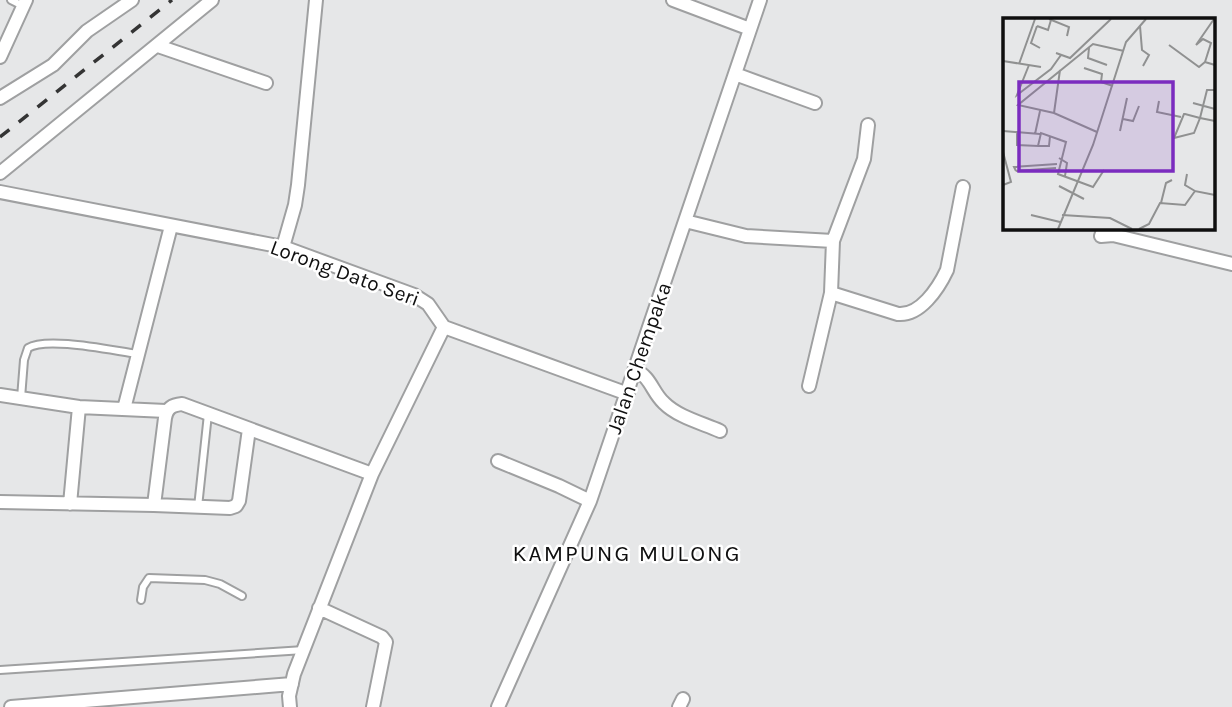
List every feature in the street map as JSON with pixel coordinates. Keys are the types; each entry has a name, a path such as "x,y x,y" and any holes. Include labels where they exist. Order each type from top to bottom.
{"street":[{"path":"0,98 53,65 88,31 132,0"},
{"path":"0,173 212,0"},
{"path":"283,247 298,185 316,0"},
{"path":"673,0 750,29"},
{"name":"Jalan Chempaka","path":"498,707 590,501 760,0"},
{"path":"0,57 20,2"},
{"path":"158,46 266,83"},
{"path":"735,74 815,103"},
{"path":"808,386 831,293 832,241 864,159 868,125"},
{"path":"831,293 898,314 915,312 947,270 963,187"},
{"name":"Lorong Dato Seri","path":"0,192 283,247 422,299 444,327"},
{"path":"685,221 746,236 832,241"},
{"path":"124,409 171,226"},
{"path":"1104,229 1101,236 1113,235 1232,264"},
{"path":"290,707 289,696 303,650 372,474 444,327 628,394"},
{"path":"635,370 644,374 655,393 673,411 720,431"},
{"path":"0,395 79,407 166,411"},
{"path":"154,505 166,411 173,405 182,404 372,474"},
{"path":"70,504 79,407"},
{"path":"0,502 230,508 238,504 249,429"},
{"path":"498,461 590,501"},
{"path":"319,608 382,637 386,642 373,707"},
{"path":"11,707 292,684"}],"lane":[{"path":"21,398 24,360 28,348 35,344 50,343 138,354"},
{"path":"198,507 208,414"},
{"path":"141,600 143,587 149,579 205,580 220,584 242,596"},
{"path":"0,670 303,650"}],"railway":[{"path":"0,137 172,0"}],"district":[{"name":"KAMPUNG MULONG","path":"627,553"}]}
